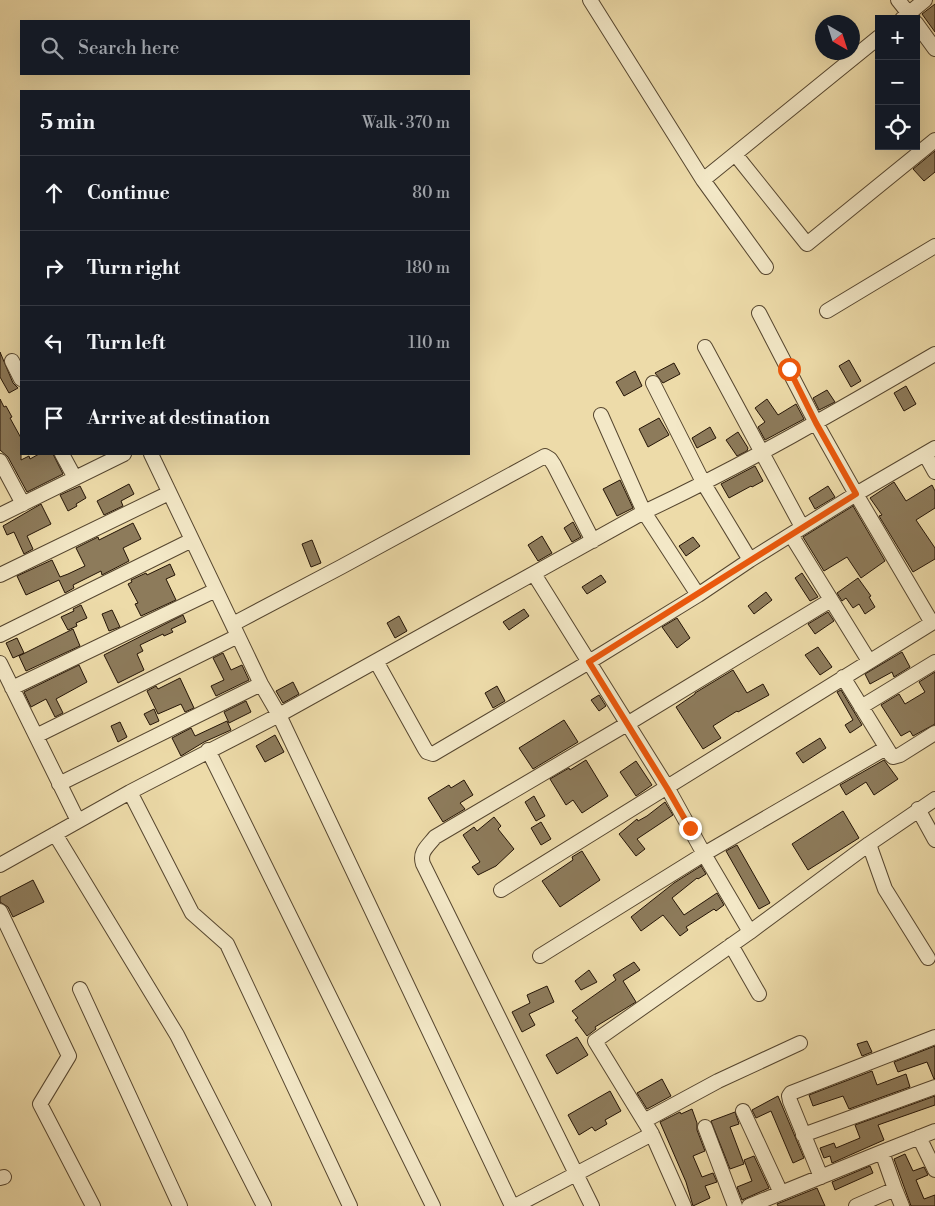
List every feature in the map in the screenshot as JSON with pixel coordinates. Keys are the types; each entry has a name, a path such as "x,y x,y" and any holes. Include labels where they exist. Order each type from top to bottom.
{"street":[{"path":"590,0 703,180 766,267"},
{"path":"898,0 908,15"},
{"path":"912,15 925,0"},
{"path":"920,30 935,48"},
{"path":"703,180 875,41"},
{"path":"735,154 807,244 935,140"},
{"path":"827,311 935,246"},
{"path":"501,890 934,622 856,494 816,423 759,313"},
{"path":"705,347 762,454 796,531 832,600 869,661"},
{"path":"0,865 208,750 279,715 644,512 762,454 935,354"},
{"path":"12,361 20,377"},
{"path":"653,383 704,484 750,560"},
{"path":"601,415 644,512 698,595"},
{"path":"376,661 424,749 430,754 436,752 589,662 698,595 796,531 930,451 935,472"},
{"path":"63,455 75,478"},
{"path":"0,515 122,455"},
{"path":"151,455 261,684 279,715 513,1206 652,1134"},
{"path":"36,736 236,630 342,567 545,456 554,464 593,541"},
{"path":"0,461 23,504"},
{"path":"0,575 170,493"},
{"path":"0,635 192,540"},
{"path":"534,574 667,788 750,932"},
{"path":"12,688 216,590"},
{"path":"592,1206 421,858 423,851 435,838 832,600"},
{"path":"861,707 935,662"},
{"path":"0,663 78,821"},
{"path":"843,677 891,755 897,756 935,733"},
{"path":"59,784 261,684"},
{"path":"540,956 704,854 886,748"},
{"path":"208,750 432,1206"},
{"path":"130,792 192,913 227,944 350,1206"},
{"path":"684,1206 652,1134 595,1041 750,932 918,809 935,799"},
{"path":"918,809 935,840"},
{"path":"55,834 177,1035 264,1206"},
{"path":"869,844 885,889 928,958"},
{"path":"0,911 69,1056 40,1104 93,1206"},
{"path":"731,945 759,994"},
{"path":"80,989 180,1206"},
{"path":"820,1177 790,1101 789,1096 791,1093 935,1037"},
{"path":"644,1121 718,1081 800,1043"},
{"path":"803,1135 935,1087"},
{"path":"743,1111 781,1193"},
{"path":"705,1127 735,1206"},
{"path":"749,1206 935,1131"},
{"path":"918,1137 935,1170"},
{"path":"882,1152 902,1206"},
{"path":"856,1206 896,1190"}],"building":[{"path":"935,4 935,32 922,14"},
{"path":"935,151 935,172 924,181 913,169"},
{"path":"0,352 13,383 18,388 9,393 0,377"},
{"path":"849,360 861,381 851,387 839,366"},
{"path":"674,363 680,374 663,383 655,373"},
{"path":"635,371 642,386 624,396 616,382"},
{"path":"906,386 916,404 904,411 894,393"},
{"path":"827,390 835,402 819,410 813,398"},
{"path":"0,399 12,417 10,418 20,436 21,460 29,456 30,459 37,455 54,455 63,474 27,492 8,457 0,450"},
{"path":"767,399 778,415 796,404 804,419 765,440 758,427 765,422 755,408"},
{"path":"659,418 669,435 648,447 639,429"},
{"path":"710,427 716,438 697,448 692,438"},
{"path":"738,432 748,448 747,451 737,456 726,440"},
{"path":"755,466 763,481 729,498 721,484"},
{"path":"620,480 633,508 617,516 603,489"},
{"path":"894,482 906,501 932,485 935,491 935,508 916,520 935,548 935,559 913,572 879,516 882,515 870,498"},
{"path":"129,484 134,494 121,501 123,506 104,515 97,501"},
{"path":"80,486 86,498 68,511 60,495"},
{"path":"828,486 835,497 815,509 809,498"},
{"path":"41,504 51,524 27,536 33,549 24,554 14,532 7,535 3,526"},
{"path":"853,506 885,561 861,578 847,557 824,571 803,537"},
{"path":"573,522 581,537 572,542 564,528"},
{"path":"133,523 141,539 123,548 129,561 102,575 101,571 73,585 74,588 65,593 59,580 26,595 17,576 52,560 60,577 68,574 85,566 76,548 98,537 99,540"},
{"path":"542,536 552,553 538,561 528,545"},
{"path":"693,537 700,546 686,556 679,546"},
{"path":"312,540 321,563 311,567 302,544"},
{"path":"170,564 175,575 166,579 176,600 141,616 135,604 138,603 128,584 132,582 131,580"},
{"path":"802,573 818,597 810,601 795,578"},
{"path":"601,575 606,582 587,594 582,587"},
{"path":"858,578 871,596 869,597 875,607 865,614 859,604 853,608 846,598 842,601 837,593"},
{"path":"766,592 772,600 754,614 748,606"},
{"path":"81,605 87,618 76,623 77,626 68,630 61,617 74,611 73,609"},
{"path":"524,609 529,616 509,630 503,622"},
{"path":"112,610 120,627 109,631 102,614"},
{"path":"828,612 834,621 815,634 808,624"},
{"path":"183,615 186,622 171,629 173,632 164,636 163,634 140,645 143,651 137,654 144,670 118,683 104,655"},
{"path":"399,616 407,631 395,638 387,623"},
{"path":"677,618 690,638 677,648 662,627"},
{"path":"73,629 80,646 26,671 19,656"},
{"path":"17,638 24,653 13,658 6,643"},
{"path":"818,647 832,667 820,675 805,655"},
{"path":"902,652 910,667 894,677 892,672 870,684 865,674"},
{"path":"223,653 231,670 242,665 249,680 216,696 211,686 224,680 213,658"},
{"path":"79,665 87,682 56,699 63,713 55,717 46,699 31,707 24,692"},
{"path":"733,670 747,693 763,684 769,695 713,726 721,738 703,749 676,707"},
{"path":"935,672 935,724 913,736 910,731 901,736 881,705 899,694 905,704 925,692 919,682"},
{"path":"180,678 194,708 185,712 181,704 158,714 147,691 156,686 158,689"},
{"path":"293,682 299,694 283,703 276,691"},
{"path":"497,686 505,701 493,708 485,693"},
{"path":"841,690 862,725 850,733 845,725 853,720 837,692"},
{"path":"599,695 606,706 599,711 591,700"},
{"path":"246,701 251,712 229,723 224,712"},
{"path":"154,709 159,721 150,725 144,714"},
{"path":"564,720 578,742 533,769 519,748"},
{"path":"227,721 231,730 204,742 181,756 172,738 191,728 195,736"},
{"path":"120,722 127,737 118,742 111,726"},
{"path":"275,735 284,752 265,762 256,746"},
{"path":"820,738 826,748 803,763 796,753"},
{"path":"586,760 608,796 582,813 573,800 566,805 550,779"},
{"path":"884,760 898,779 874,795 866,782 846,795 840,785"},
{"path":"636,761 652,785 636,796 620,772"},
{"path":"464,780 473,795 460,803 465,809 443,822 428,798 449,785 451,788"},
{"path":"534,796 545,816 536,821 525,802"},
{"path":"665,802 673,815 637,839 645,849 636,856 619,834 637,819 638,821 647,816"},
{"path":"843,811 859,838 808,870 792,844"},
{"path":"494,817 501,826 498,829 514,849 496,866 478,875 472,867 480,862 463,835 474,827 477,831"},
{"path":"541,822 551,839 541,845 531,828"},
{"path":"737,845 770,903 759,909 726,851"},
{"path":"582,851 600,880 560,907 542,881 573,860 572,857"},
{"path":"701,866 706,874 697,878 672,898 684,915 717,893 724,905 716,911 714,909 686,927 688,930 680,936 663,915 641,931 631,917 674,883"},
{"path":"33,880 44,902 13,917 8,907 0,902 0,897"},
{"path":"634,962 640,970 623,981 636,1002 595,1027 596,1029 587,1036 575,1020 578,1018 572,1011 616,980 613,975"},
{"path":"589,970 597,982 581,990 575,981"},
{"path":"547,986 554,1002 529,1014 535,1025 522,1032 512,1012 530,1003 527,995"},
{"path":"577,1037 588,1055 557,1074 546,1055"},
{"path":"867,1041 872,1052 862,1056 857,1044"},
{"path":"935,1046 934,1079 927,1062 898,1072 894,1062"},
{"path":"872,1071 877,1085 906,1074 910,1087 849,1109 843,1096 813,1106 809,1095"},
{"path":"662,1079 671,1096 647,1109 637,1093"},
{"path":"610,1091 621,1111 605,1120 607,1124 595,1131 592,1127 579,1135 568,1115"},
{"path":"778,1096 804,1158 793,1163 771,1111 756,1118 752,1110"},
{"path":"935,1096 935,1105 878,1125 884,1140 832,1163 830,1156 824,1158 820,1148 834,1143 836,1148 860,1138 855,1125"},
{"path":"692,1109 705,1151 693,1156 702,1177 713,1173 717,1182 705,1186 710,1198 693,1206 686,1182 660,1122 680,1112 681,1114"},
{"path":"735,1112 739,1124 730,1127 744,1164 730,1169 711,1121"},
{"path":"905,1154 913,1171 924,1167 928,1175 916,1180 924,1199 935,1195 935,1206 911,1206 894,1159"},
{"path":"754,1156 769,1188 742,1200 737,1187 752,1181 744,1160"},
{"path":"870,1166 873,1173 835,1190 832,1182"},
{"path":"817,1188 825,1206 778,1206 777,1204"}],"route":[{"path":"690,828 589,662 856,494 816,423 789,369"}]}
